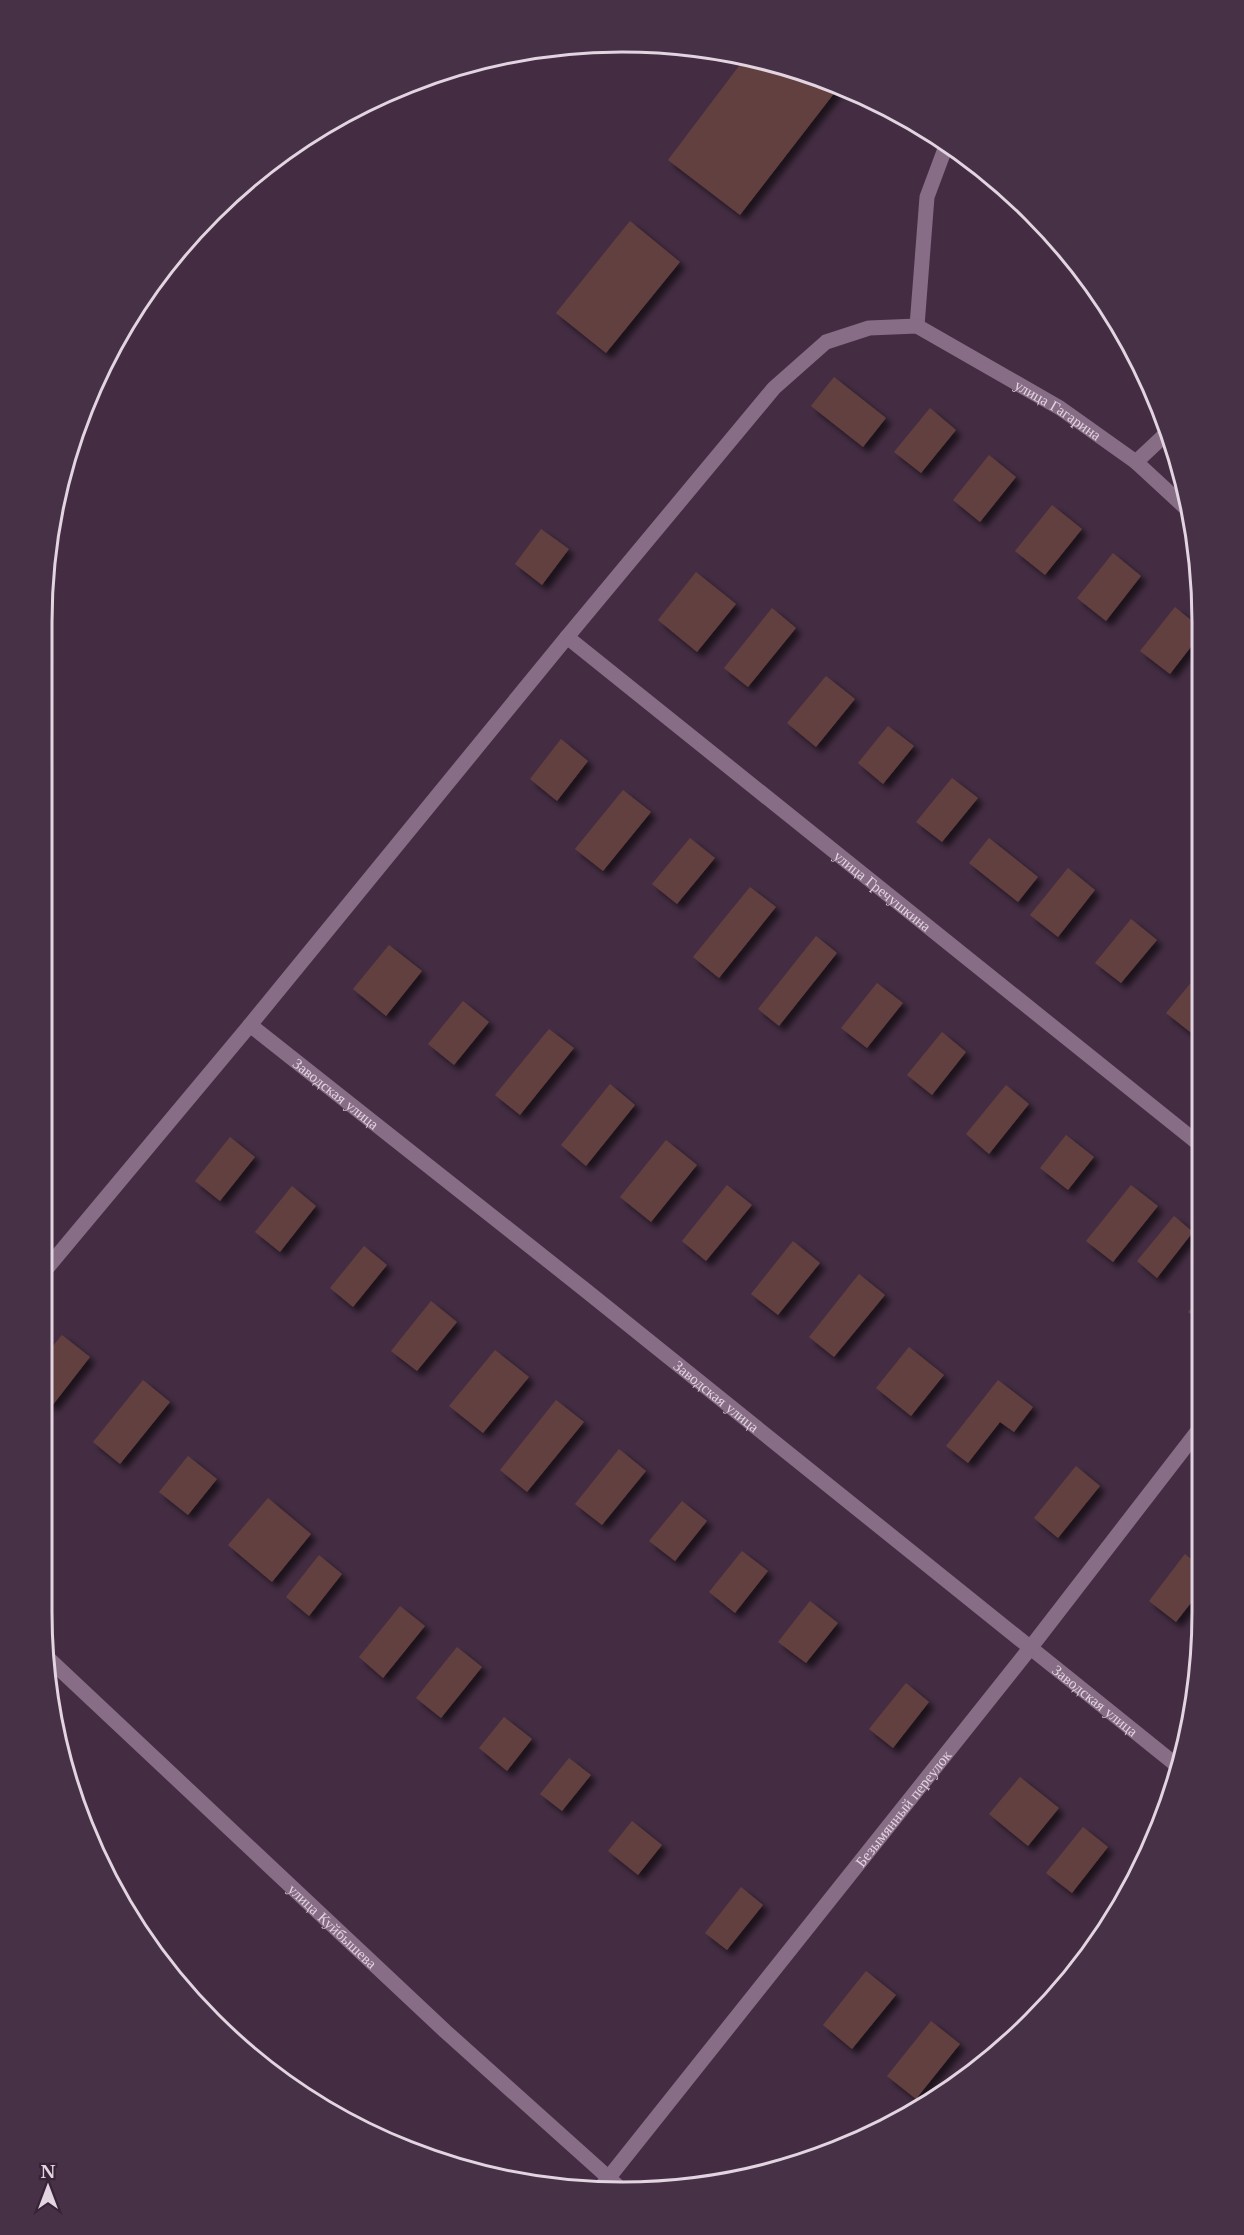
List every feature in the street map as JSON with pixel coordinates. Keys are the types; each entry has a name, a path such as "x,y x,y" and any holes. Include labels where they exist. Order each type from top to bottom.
{"street":[{"path":"52,1262 774,388 826,342 869,328 917,326 927,197 944,152"},
{"name":"улица Гагарина","path":"917,326 1060,408 1136,462 1179,501"},
{"path":"1136,462 1161,439"},
{"name":"улица Гречушкина","path":"567,637 1192,1138"},
{"name":"Заводская улица","path":"250,1025 1172,1761"},
{"name":"Безымянный переулок","path":"612,2182 1192,1438"},
{"name":"улица Куйбышева","path":"55,1665 607,2182"}],"building":[{"path":"740,65 834,94 740,215 668,160"},
{"path":"630,221 680,262 606,353 556,313"},
{"path":"834,377 886,418 863,447 811,406"},
{"path":"930,408 956,430 921,473 894,452"},
{"path":"989,455 1016,477 980,522 953,500"},
{"path":"1052,505 1082,529 1045,575 1015,551"},
{"path":"541,529 569,549 542,585 515,564"},
{"path":"1113,553 1141,576 1106,621 1077,598"},
{"path":"696,572 736,604 697,652 658,620"},
{"path":"1175,607 1192,621 1192,645 1170,674 1140,651"},
{"path":"772,608 796,628 748,687 724,668"},
{"path":"826,676 855,699 816,747 787,723"},
{"path":"888,726 914,746 883,784 858,763"},
{"path":"561,739 588,761 557,801 530,779"},
{"path":"952,778 978,798 942,842 916,822"},
{"path":"623,790 651,812 603,871 575,849"},
{"path":"690,838 715,858 677,904 652,884"},
{"path":"989,838 1038,877 1018,902 969,863"},
{"path":"1068,868 1095,890 1058,937 1030,915"},
{"path":"750,887 776,907 719,978 693,957"},
{"path":"1131,919 1157,940 1121,983 1095,963"},
{"path":"816,936 837,953 779,1026 758,1009"},
{"path":"389,945 422,971 386,1016 353,989"},
{"path":"1192,981 1192,1033 1166,1013"},
{"path":"877,983 903,1003 867,1048 841,1028"},
{"path":"463,1001 489,1022 454,1065 428,1044"},
{"path":"549,1029 574,1048 520,1115 495,1095"},
{"path":"942,1032 966,1052 932,1095 907,1075"},
{"path":"610,1084 635,1105 586,1166 561,1145"},
{"path":"1006,1085 1029,1104 989,1154 966,1134"},
{"path":"1066,1135 1094,1157 1068,1190 1040,1168"},
{"path":"230,1137 255,1157 220,1201 195,1181"},
{"path":"666,1140 697,1165 651,1222 620,1197"},
{"path":"727,1185 752,1205 706,1261 682,1241"},
{"path":"1131,1185 1158,1206 1113,1262 1086,1241"},
{"path":"292,1186 316,1206 280,1252 255,1232"},
{"path":"1174,1216 1192,1231 1157,1278 1137,1261"},
{"path":"793,1241 820,1263 778,1315 751,1294"},
{"path":"364,1246 387,1265 353,1307 330,1288"},
{"path":"859,1274 885,1295 834,1357 809,1337"},
{"path":"431,1301 457,1322 417,1371 391,1351"},
{"path":"62,1335 90,1357 52,1406 52,1347"},
{"path":"909,1347 944,1375 911,1416 876,1388"},
{"path":"495,1350 529,1377 483,1433 449,1406"},
{"path":"143,1380 170,1402 120,1464 93,1442"},
{"path":"998,1380 1033,1407 1014,1432 1000,1422 968,1463 946,1446"},
{"path":"556,1400 584,1422 527,1492 500,1470"},
{"path":"619,1449 646,1471 602,1525 575,1504"},
{"path":"188,1456 217,1479 188,1515 159,1492"},
{"path":"1076,1466 1100,1486 1058,1538 1034,1518"},
{"path":"268,1498 311,1534 272,1582 228,1545"},
{"path":"682,1501 707,1521 675,1561 649,1541"},
{"path":"742,1551 768,1571 735,1613 709,1592"},
{"path":"1185,1554 1192,1560 1192,1602 1176,1622 1149,1601"},
{"path":"319,1555 342,1574 309,1616 286,1597"},
{"path":"810,1601 838,1623 806,1663 778,1642"},
{"path":"400,1606 425,1626 383,1678 359,1657"},
{"path":"457,1647 482,1667 441,1718 416,1698"},
{"path":"906,1683 929,1702 893,1748 869,1729"},
{"path":"504,1717 532,1739 507,1771 479,1748"},
{"path":"569,1758 591,1775 562,1811 540,1794"},
{"path":"1020,1777 1059,1808 1028,1846 989,1814"},
{"path":"632,1821 662,1845 638,1875 608,1851"},
{"path":"1083,1827 1108,1847 1072,1893 1046,1873"},
{"path":"741,1887 763,1905 727,1950 705,1933"},
{"path":"866,1971 896,1995 852,2049 823,2025"},
{"path":"931,2021 960,2044 916,2099 887,2076"}]}
